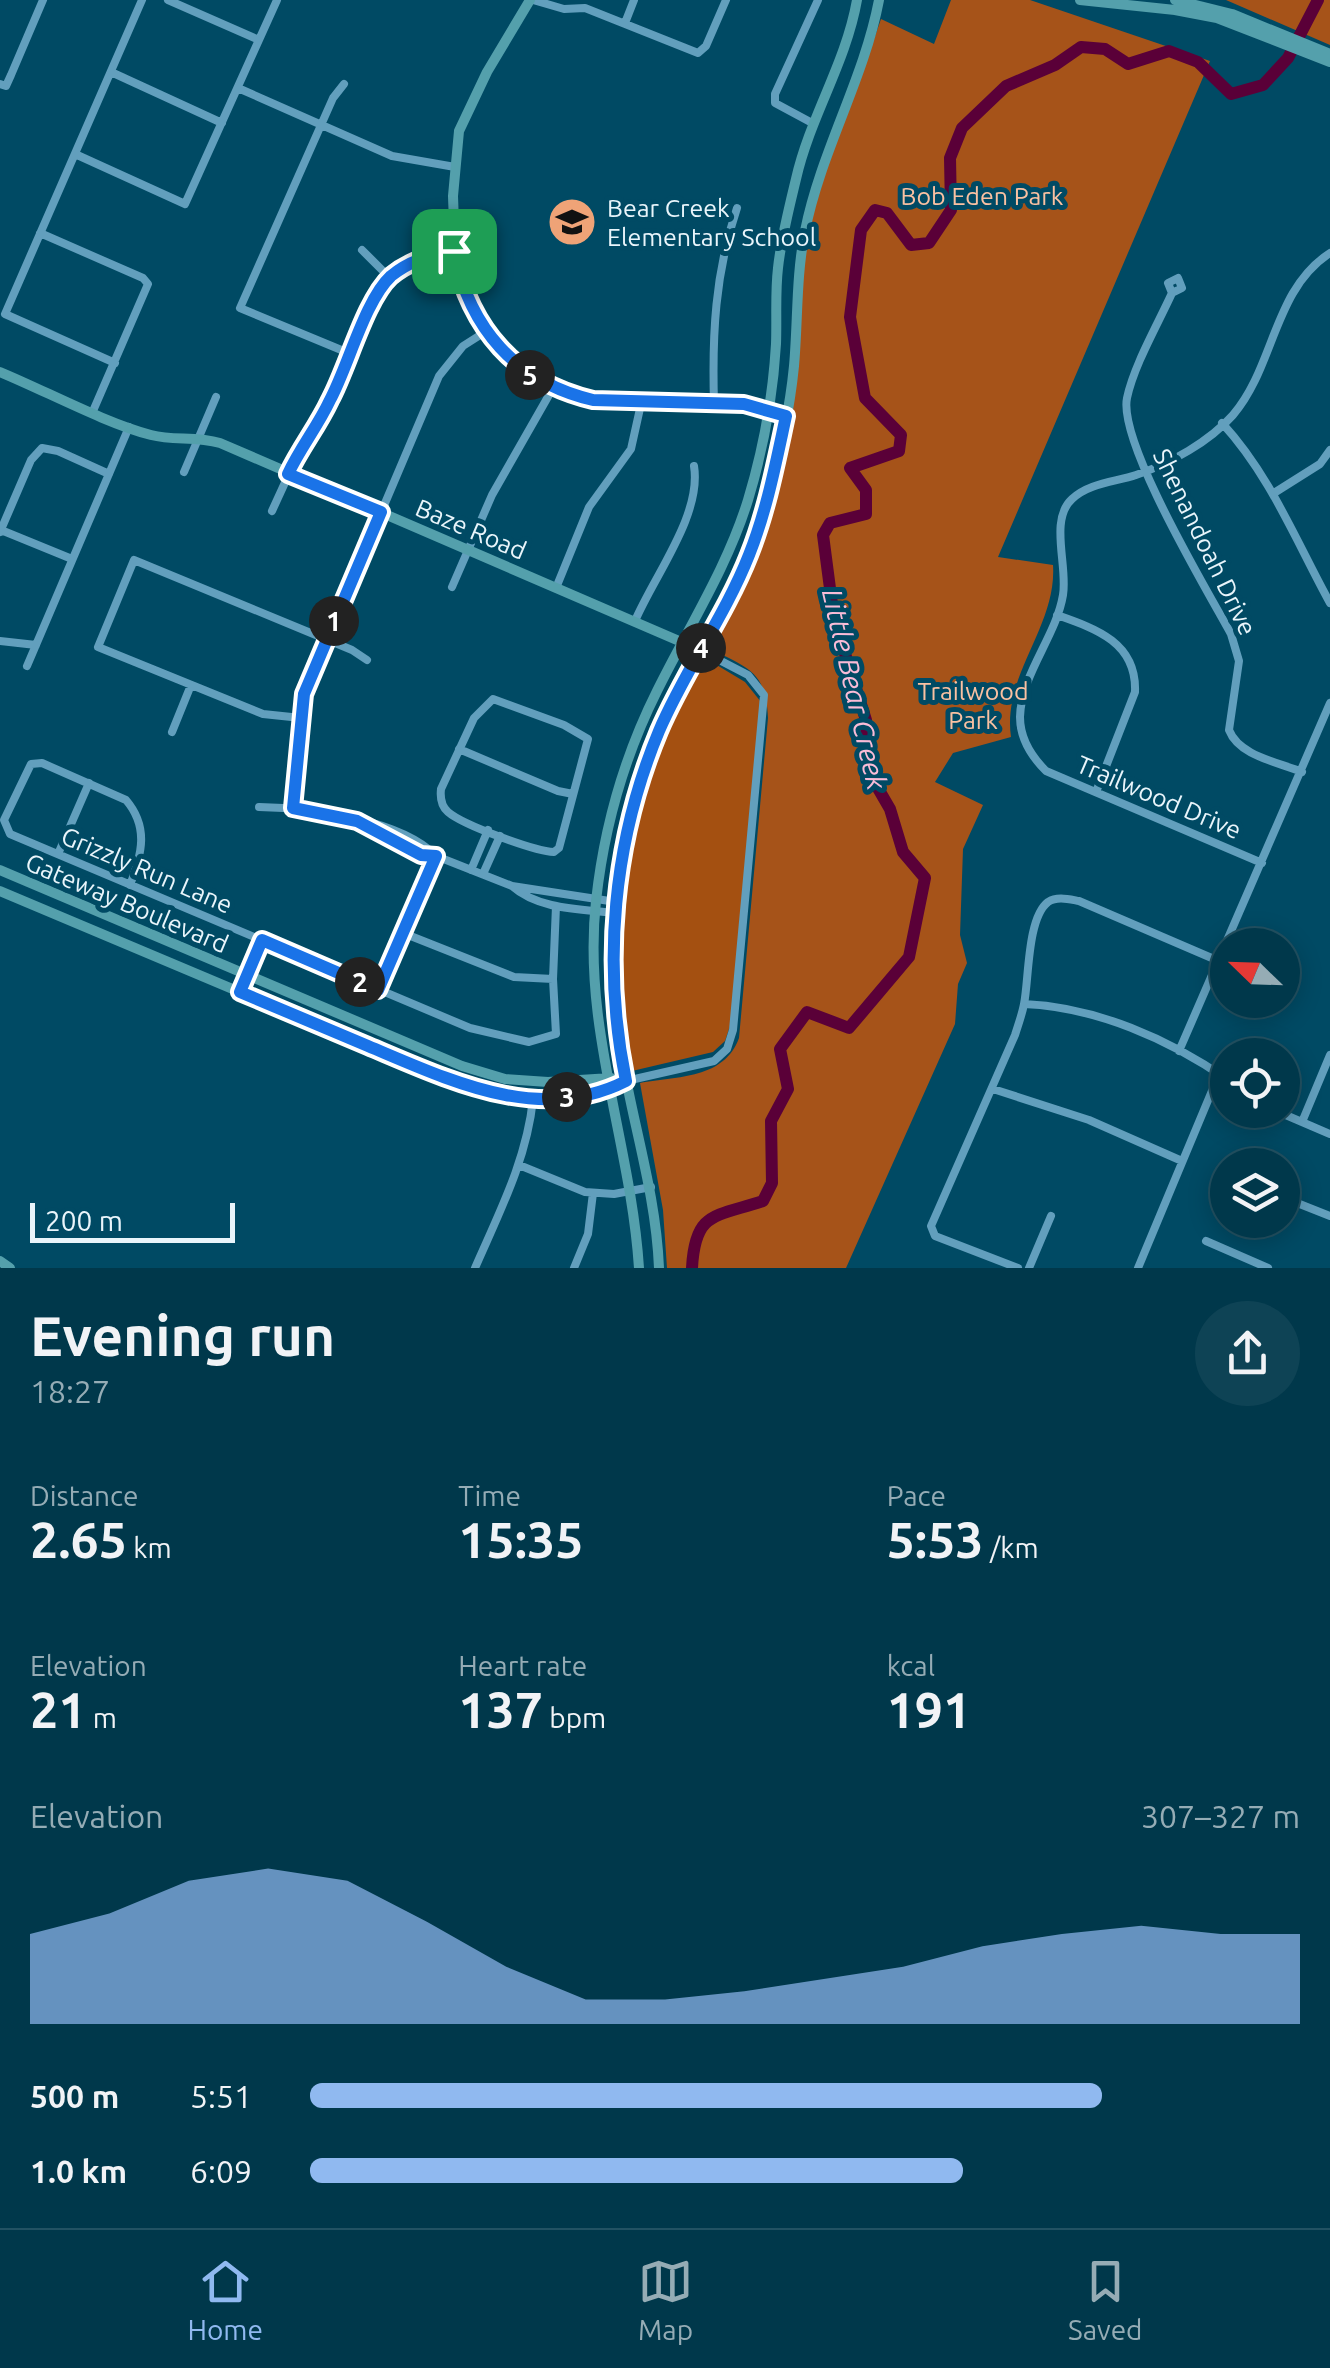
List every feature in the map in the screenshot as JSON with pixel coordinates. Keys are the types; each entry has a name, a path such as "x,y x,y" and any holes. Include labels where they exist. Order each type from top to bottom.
{"main road":[{"path":"532,0 467,110 460,131 454,251 465,290 485,332 519,368 553,388 593,400 744,404 786,416"},
{"path":"639,1268 632,1190 608,1090 594,994 596,905 602,857 620,782 646,714 720,570 748,501 768,411 776,345 778,269 796,175 843,53 856,0"},
{"path":"659,1265 651,1187 626,1081 613,985 616,908 639,788 664,722 749,556 775,469 794,365 794,320 805,231 817,182 878,0"},
{"path":"1080,0 1198,14 1263,30"},
{"path":"1176,0 1221,10 1328,58"},
{"name":"Baze Road","path":"0,372 156,437 198,437 220,443 700,650"},
{"name":"Gateway Boulevard","path":"0,870 462,1066 505,1079 548,1082 606,1077 626,1081"},
{"name":"Gateway Boulevard","path":"0,890 458,1084 506,1096 554,1099 608,1090 626,1081"},
{"path":"240,992 247,976"},
{"path":"0,1261 10,1268"}],"street":[{"path":"0,84 6,86 12,75 43,0"},
{"path":"115,363 5,314 142,0"},
{"path":"168,0 259,40"},
{"path":"75,154 185,204 277,0"},
{"path":"532,0 564,9 585,8 690,52 701,52 726,0"},
{"path":"625,23 634,0"},
{"path":"814,124 775,103 818,0"},
{"path":"111,72 222,122"},
{"path":"344,84 333,98 240,308 351,354"},
{"path":"238,88 392,156 456,168"},
{"path":"714,403 714,310 720,266 736,208"},
{"path":"40,233 143,278 148,284 93,412"},
{"path":"362,250 390,278"},
{"path":"272,512 288,474 330,401 376,295 390,278 422,258 454,251"},
{"name":"Trailwood Drive","path":"1262,863 1046,771 1034,759 1020,716 1057,615 1064,584 1061,521 1066,506 1075,496 1098,485 1146,471 1197,446 1232,416 1275,335 1287,301 1302,278 1330,252"},
{"name":"Shenandoah Drive","path":"1172,293 1126,400 1129,425 1146,471 1231,634 1239,661 1229,730 1233,740 1242,748 1302,772"},
{"path":"293,808 304,694 439,376 463,346 485,332"},
{"path":"452,586 492,495 553,388"},
{"path":"184,472 216,398"},
{"path":"556,588 590,508 631,449 641,404"},
{"path":"1222,423 1244,447 1274,493 1330,602"},
{"path":"27,666 130,427"},
{"path":"72,559 0,531 39,450 47,447 109,474"},
{"path":"1274,493 1320,464 1330,450"},
{"path":"635,620 682,529 694,490 694,466"},
{"path":"301,718 264,714 98,647 134,560 368,660"},
{"path":"1057,615 1092,627 1119,644 1136,678 1135,692 1096,792"},
{"path":"0,641 36,644"},
{"path":"626,1081 714,1061 726,1049 733,1030 764,695 748,675 700,650"},
{"path":"172,732 191,686"},
{"path":"493,699 564,725 588,739 560,848 542,851 448,812 440,801 441,790 459,749 474,718 493,699"},
{"path":"1237,928 1330,703"},
{"path":"459,749 558,792 573,794"},
{"name":"Grizzly Run Lane","path":"89,783 42,763 31,764 6,816 5,828 10,834 488,1034 529,1042 556,1034 553,979"},
{"path":"58,854 89,783 126,800 132,808 143,844 130,884"},
{"path":"259,807 293,808 357,821 421,855 436,856 512,886 616,908"},
{"path":"471,870 488,830"},
{"path":"483,874 500,836"},
{"path":"378,990 436,856"},
{"path":"512,886 524,897 556,906 596,905"},
{"path":"1018,1268 935,1236 932,1226 993,1089 1024,1004 1029,955 1042,907 1059,898 1079,901 1210,957"},
{"path":"404,934 501,973 553,979 556,906"},
{"path":"247,976 262,940"},
{"path":"1179,1052 1210,989"},
{"path":"1024,1004 1065,1006 1094,1014 1210,1069"},
{"path":"1330,1055 1302,1122 1330,1134"},
{"path":"993,1089 1076,1115 1182,1161"},
{"path":"475,1268 519,1165 533,1098"},
{"path":"1138,1268 1210,1105"},
{"path":"519,1165 593,1193 614,1194 651,1187"},
{"path":"574,1268 588,1234 593,1193"},
{"path":"1300,1204 1330,1216"},
{"path":"1029,1268 1051,1216"},
{"path":"1206,1241 1268,1268"}],"green space":[{"name":"Bob Eden Park","path":"951,0 1030,0 1210,61 998,557 1053,565 1052,588 1014,692 1011,737 953,753 935,782 983,805 963,849 960,935 967,963 958,984 955,1024 846,1268 667,1268 663,1210 640,1083 711,1068 723,1061 739,1038 768,718 763,689 752,672 708,647 750,562 774,494 790,399 811,219 833,142 881,19 934,44"},
{"path":"1226,0 1330,0 1330,45"}],"shaded area":[{"path":"705,658 745,682 761,702 731,1023 725,1041 713,1052 632,1071 620,961 628,860 655,763 675,713"}],"waterway":[{"name":"Little Bear Creek","path":"692,1268 703,1226 720,1214 763,1201 772,1183 771,1121 788,1089 780,1049 807,1012 849,1028 909,957 925,878 903,852 890,809 868,771 866,720 834,619 823,535 830,523 866,514 866,490 850,468 899,451 901,435 865,398 850,317 861,230 875,210 887,213 911,245 929,243 951,210 950,158 962,128 1006,86 1055,65 1081,47 1105,49 1128,64 1169,51 1198,62 1231,94 1263,85 1288,58 1318,0"}],"place":[{"name":"Bear Creek Elementary School","path":"572,222"}],"route":[{"path":"454,251 465,290 485,332 519,368 540,382 593,400 744,404 786,416 749,556 658,733 630,820 616,902 613,985 626,1081 608,1090 554,1099 520,1099 458,1084 240,992 262,940 378,990 436,856 421,855 357,821 293,808 304,694 381,512 288,474 330,401 376,295 405,266 454,251"}],"park label":[{"name":"Trailwood Park","path":"973,706"}]}
